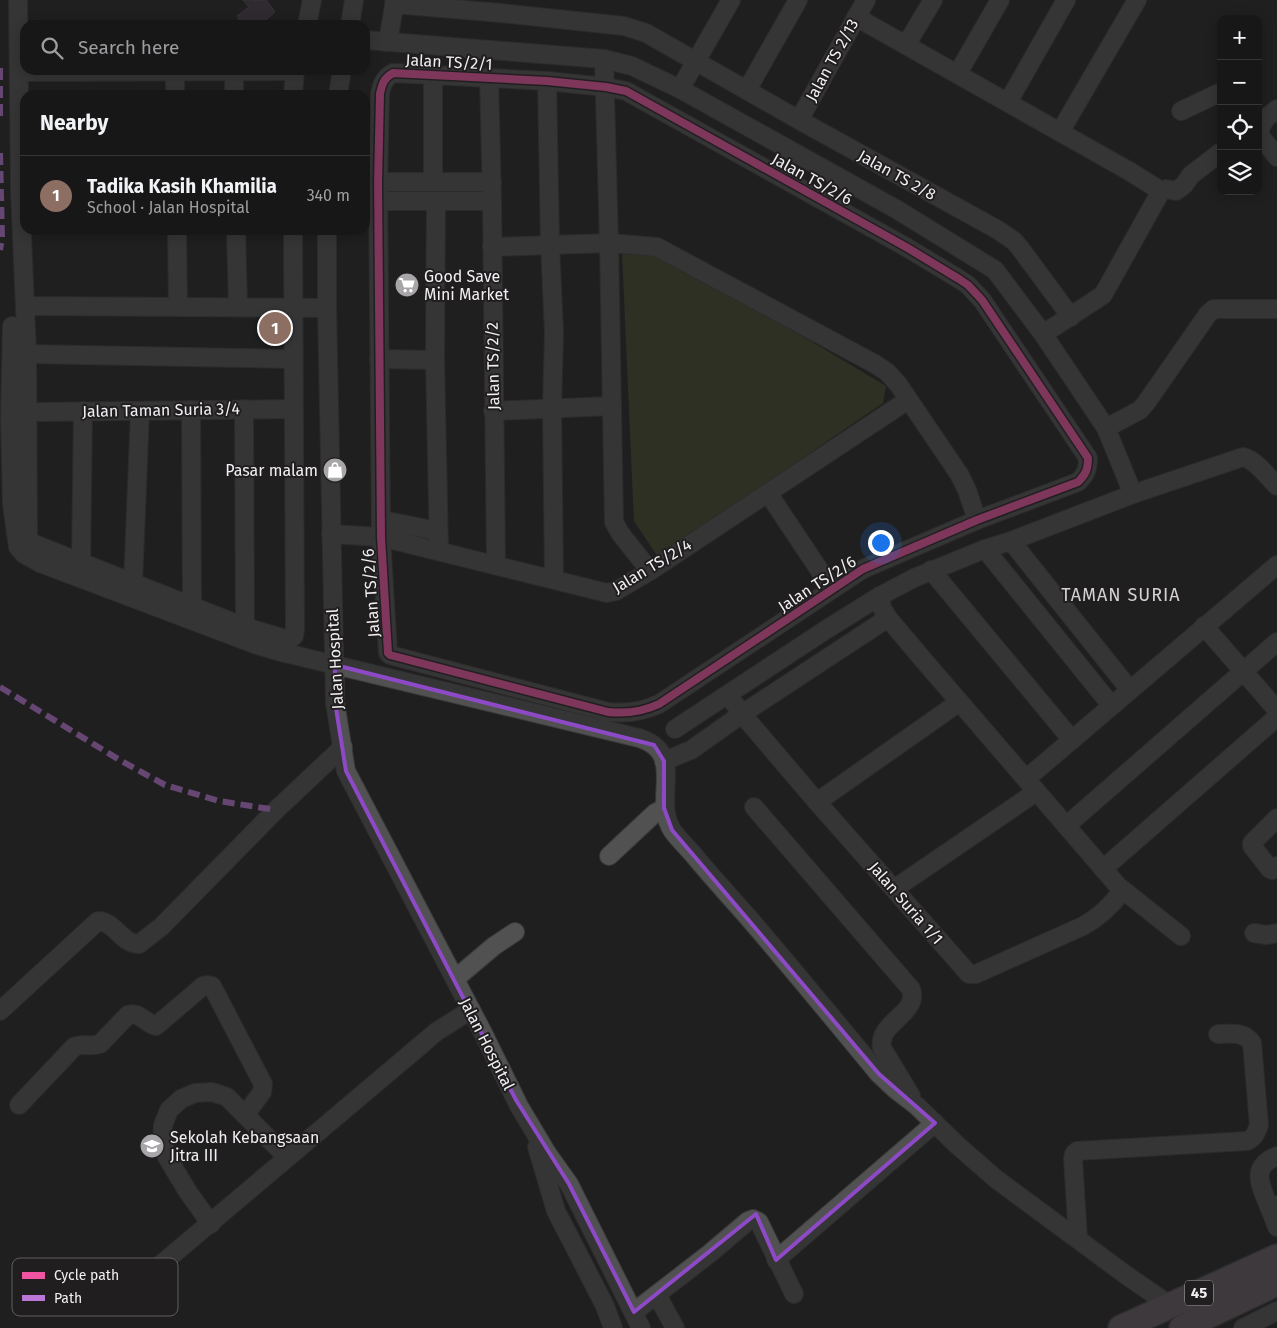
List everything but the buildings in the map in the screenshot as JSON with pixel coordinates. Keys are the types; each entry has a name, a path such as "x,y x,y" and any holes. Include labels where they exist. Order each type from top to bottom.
{"highway":[{"name":"45","path":"1120,1328 1277,1257"},
{"name":"45","path":"1191,1326 1277,1282"}],"street":[{"path":"18,0 20,130"},
{"path":"308,20 312,0"},
{"path":"351,20 354,0"},
{"path":"680,90 731,0"},
{"path":"747,90 798,0"},
{"name":"Jalan TS 2/13","path":"799,120 866,0"},
{"path":"906,45 933,0"},
{"path":"958,73 1000,0"},
{"path":"1008,102 1066,0"},
{"path":"1060,132 1137,0"},
{"path":"388,42 395,2"},
{"name":"Jalan TS 2/8","path":"395,2 502,6 624,26 646,33 1008,236 1020,248 1071,317"},
{"path":"856,17 958,73 1161,191 1176,191 1184,185 1191,175 1217,155"},
{"path":"370,40 604,59 632,66 680,90 896,209 995,270 1043,334 1106,428 1133,494"},
{"path":"604,59 614,522 620,533 650,571"},
{"name":"Jalan TS/2/1","path":"372,201 378,182 380,94 382,84 393,73 489,77 606,87"},
{"path":"433,74 433,182"},
{"path":"175,75 175,90"},
{"path":"234,75 234,90"},
{"path":"293,90 295,75"},
{"path":"339,90 341,75"},
{"name":"Jalan TS/2/2","path":"489,77 496,564"},
{"path":"547,81 550,244 554,333 552,408 554,579"},
{"name":"Jalan TS/2/6","path":"372,201 379,359 381,528 388,652 390,655 608,712 620,714 644,710 659,704 832,589 871,566 977,520 1078,482 1085,475 1088,468 1088,458 982,300 968,285 906,247 633,94 606,87"},
{"path":"1181,111 1217,94"},
{"path":"1262,126 1266,118 1277,109"},
{"path":"1262,138 1277,157"},
{"path":"378,182 492,182"},
{"path":"1043,334 1103,295 1161,191"},
{"path":"372,201 492,201"},
{"path":"436,201 435,360 439,550"},
{"path":"23,235 27,354 26,403 28,409 28,539 32,543 245,628 289,640 294,636 295,629 293,235"},
{"path":"177,235 178,307"},
{"path":"236,235 238,307"},
{"name":"Jalan Hospital","path":"327,235 335,702 346,771 519,1106 569,1184 638,1320"},
{"path":"492,247 609,243 651,246 665,250 875,364 893,377 959,474 967,490 977,520"},
{"path":"25,306 327,308"},
{"path":"1106,428 1140,410 1208,314 1214,310 1277,309"},
{"path":"12,326 6,499 18,547 24,554 31,559 257,645 648,741 662,754 664,761 666,798 664,808 672,830 887,1082 917,1106 996,1179 1171,1306"},
{"path":"27,354 293,359"},
{"path":"379,359 435,360"},
{"name":"Jalan TS/2/4","path":"331,534 381,528 439,550 607,593 616,591 650,571 908,400"},
{"path":"493,410 612,406"},
{"name":"Jalan Taman Suria 3/4","path":"28,409 31,412 294,409"},
{"path":"244,409 245,628"},
{"path":"134,584 140,410"},
{"path":"191,410 192,606"},
{"path":"81,563 83,411"},
{"path":"675,730 827,628 880,596 931,570 1133,494 1242,457 1249,458 1277,486"},
{"path":"768,493 832,589"},
{"path":"381,528 438,531"},
{"path":"1011,541 1130,690"},
{"path":"985,549 1111,706"},
{"path":"894,889 1031,785 1072,740 1277,564"},
{"path":"931,570 1072,740"},
{"path":"880,596 882,608 888,618 958,703 1122,891 1181,936"},
{"path":"664,761 691,750 742,714 888,618"},
{"path":"1204,626 1277,710"},
{"path":"1066,826 1277,642"},
{"name":"Jalan Suria 1/1","path":"728,695 817,802 963,970 969,974 976,974 1084,926 1109,908 1122,891"},
{"path":"817,802 958,703"},
{"path":"1103,869 1277,717"},
{"path":"0,1010 98,921 108,923 127,941 139,944 161,927 276,810 343,747"},
{"path":"754,807 911,989 912,1001 884,1031 881,1042 882,1048 917,1106"},
{"path":"609,856 655,813 664,808"},
{"path":"1277,818 1252,843 1252,846 1270,869 1272,870 1277,866"},
{"path":"455,979 494,946 515,932"},
{"path":"1254,933 1266,935 1277,932"},
{"path":"19,1105 74,1047 87,1044 96,1046 100,1044 132,1013 139,1015 150,1024 156,1026 203,986 207,985 212,986 263,1084 262,1092 245,1115"},
{"path":"169,1258 422,1044 471,1010"},
{"path":"1078,1239 1073,1158 1077,1151 1247,1141 1253,1138 1259,1125 1252,1043 1248,1037 1241,1034 1218,1034"},
{"path":"211,1224 188,1192 167,1157 162,1141 163,1125 169,1110 181,1099 195,1093 212,1092 227,1097 287,1157"},
{"path":"776,1260 935,1123"},
{"name":"Jalan Hospital","path":"534,1132 556,1211 605,1306 613,1328"},
{"path":"1277,1156 1262,1166 1258,1173 1259,1181 1274,1207 1277,1227"},
{"path":"638,1320 657,1295 748,1221 754,1219 759,1222 794,1294"},
{"path":"657,1295 675,1328"},
{"path":"1243,1328 1277,1311"}],"highlighted area":[{"path":"335,665 654,745 664,761 664,808 672,830 879,1074 935,1123 776,1260 756,1214 634,1312 569,1184 516,1100 346,771 335,702"}],"green space":[{"path":"622,253 663,253 886,386 883,403 658,557 634,521"}],"marked path":[{"path":"0,68 0,120"},
{"path":"0,153 2,238 0,250"},
{"path":"0,687 118,759 165,785 219,801 276,810"}],"cycle path":[{"path":"393,73 547,81 626,91 906,247 968,285 982,300 1088,458 1085,474 1078,482 977,520 863,569 659,704 640,711 608,712 390,655 388,653 381,537 378,182 380,94 387,77 393,73"}],"place":[{"name":"Good Save Mini Market","path":"407,285"},
{"name":"Tadika Kasih Khamilia","path":"275,328"},
{"name":"Pasar malam","path":"335,470"},
{"name":"Sekolah Kebangsaan Jitra III","path":"152,1146"}],"district":[{"name":"TAMAN SURIA","path":"1121,595"}]}
